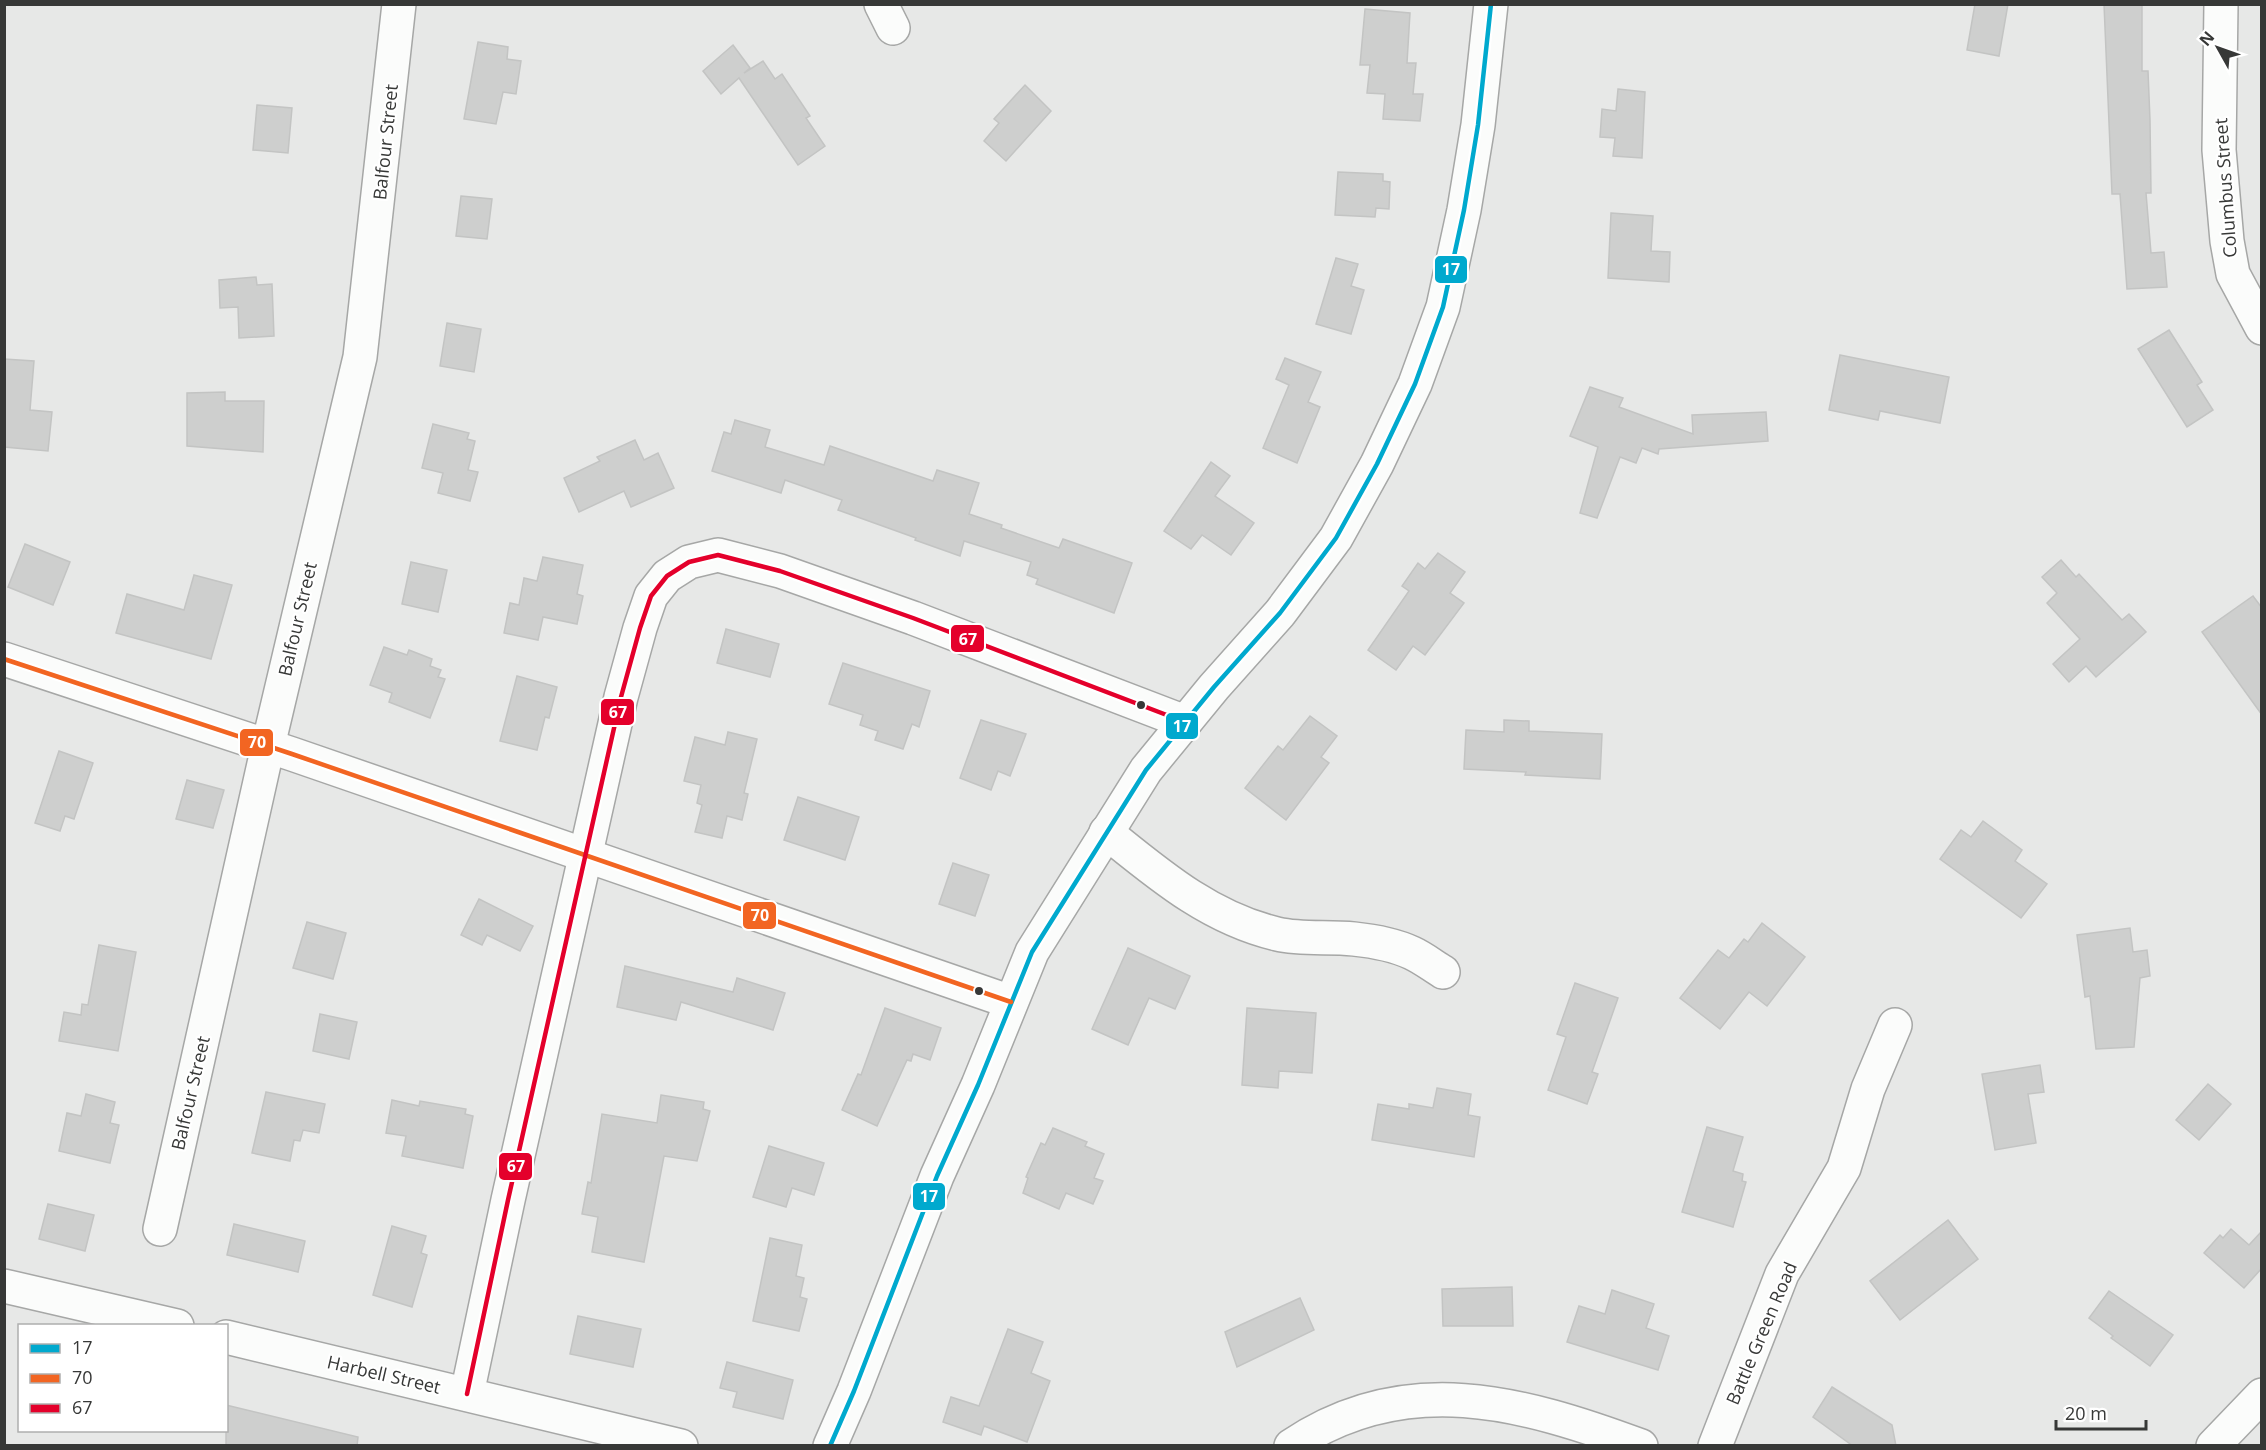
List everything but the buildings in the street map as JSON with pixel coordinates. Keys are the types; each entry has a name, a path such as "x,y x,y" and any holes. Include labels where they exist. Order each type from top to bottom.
{"street":[{"name":"Balfour Street","path":"160,1229 268,746 360,357 399,4"},
{"path":"830,1446 854,1391 938,1176 1032,952 1146,770 1280,613 1336,538 1377,464 1415,384 1443,307 1464,210 1478,125 1491,4"},
{"name":"Columbus Street","path":"2221,4 2218,150 2227,241 2233,274 2262,328"},
{"path":"467,1394 508,1200 621,697 651,596 667,576 689,562 718,555 802,579 1185,722"},
{"path":"4,659 268,746 1011,1002"},
{"path":"1106,832 1164,879 1229,919 1278,934 1305,938 1354,939 1387,945 1412,953 1443,972"},
{"name":"Battle Green Road","path":"1715,1446 1782,1274 1844,1168 1868,1089 1895,1025"},
{"path":"4,1286 168,1324"},
{"name":"Harbell Street","path":"228,1337 681,1446"},
{"path":"2213,1446 2262,1395"},
{"path":"1291,1446 1329,1423 1385,1404 1444,1398 1509,1406 1586,1425 1641,1446"}],"transit line":[{"name":"17","path":"830,1446 854,1391 937,1176 978,1085 1032,952 1146,770 1214,687 1280,613 1336,538 1377,464 1415,384 1443,307 1464,210 1478,125 1491,4"},
{"name":"67","path":"467,1394 508,1200 621,697 651,596 667,576 689,562 718,555 780,571 913,618 1185,722"},
{"name":"70","path":"4,659 292,754 1011,1002"}]}
